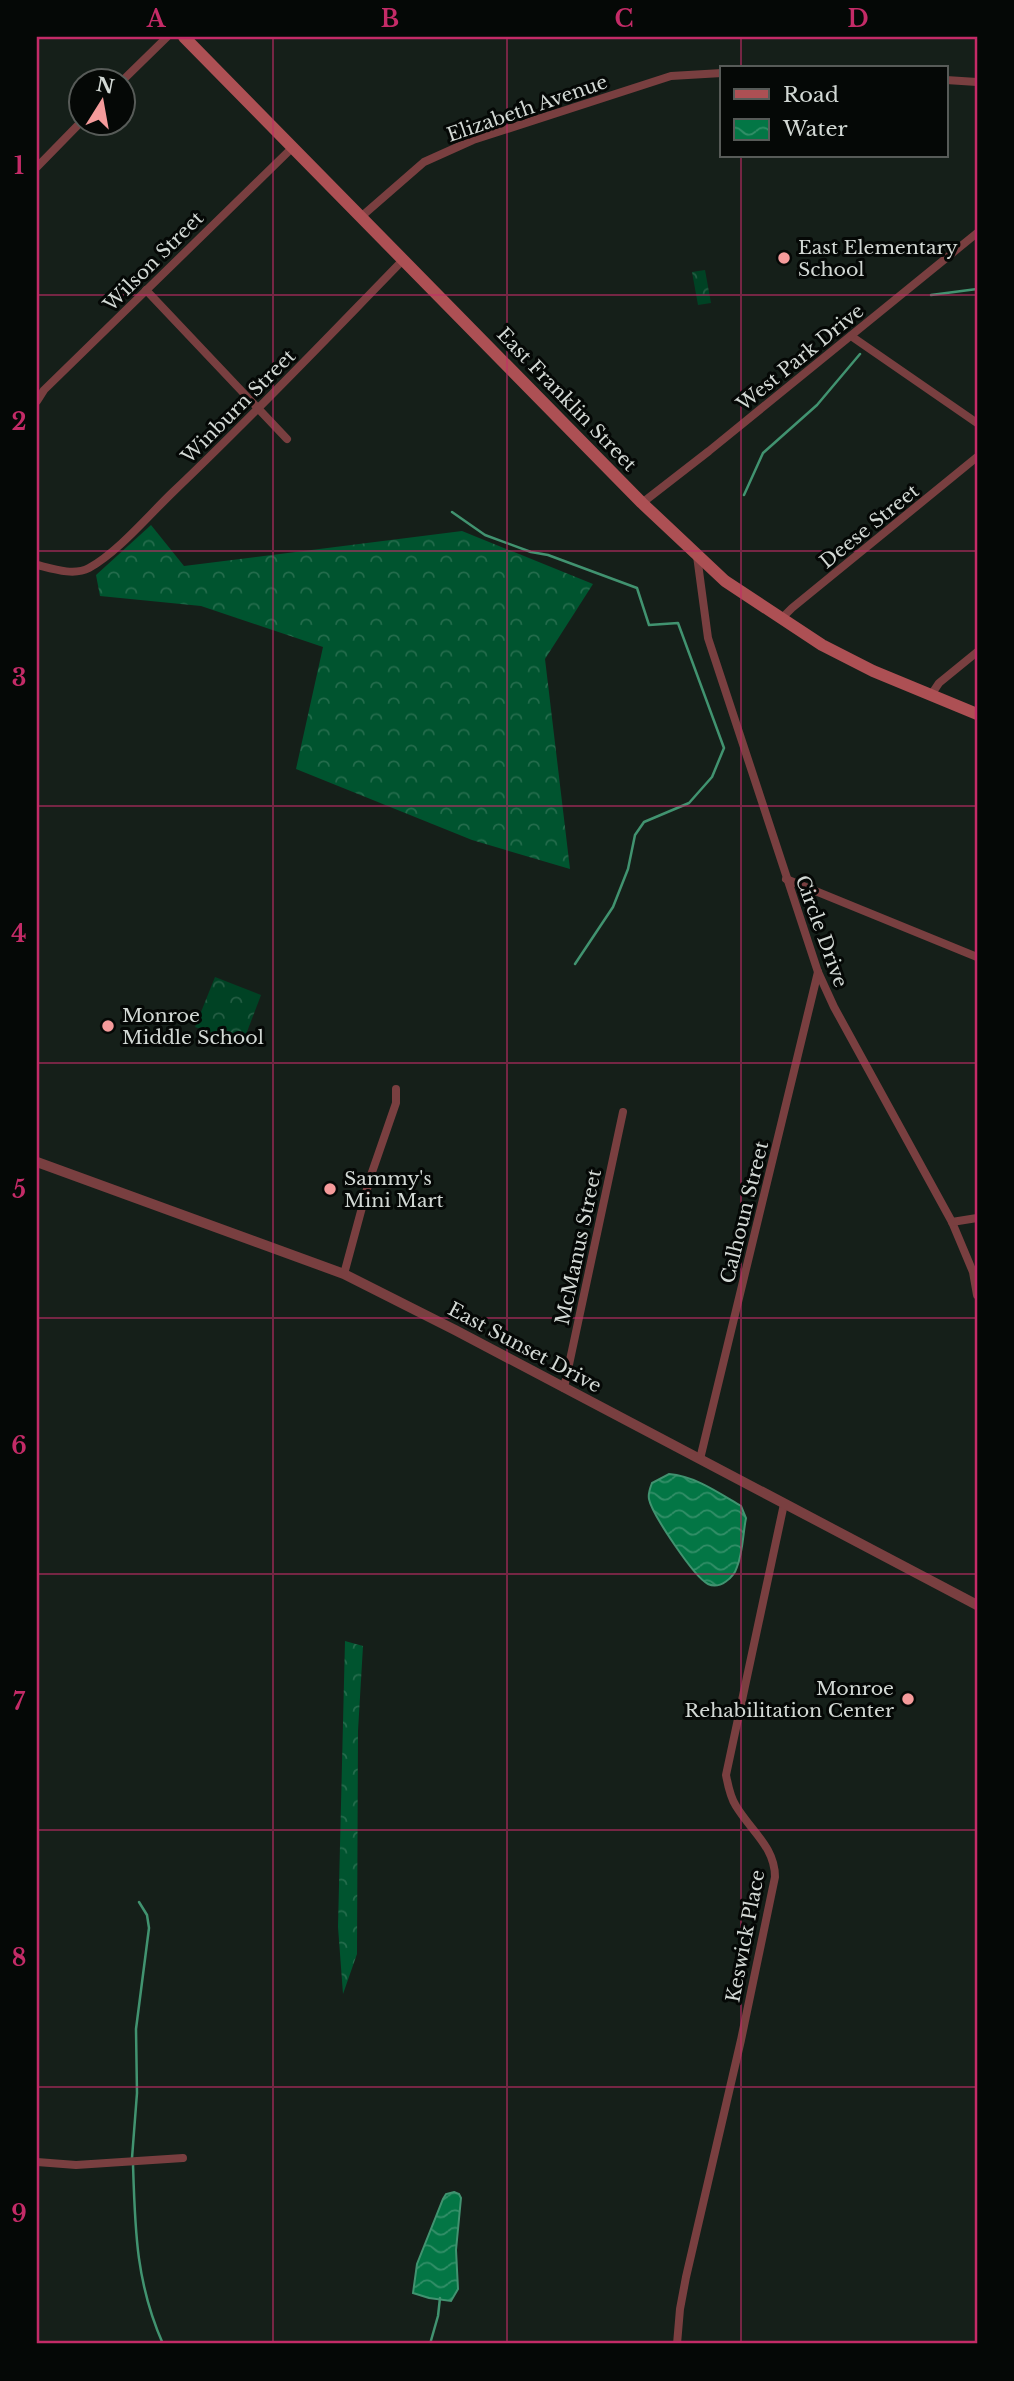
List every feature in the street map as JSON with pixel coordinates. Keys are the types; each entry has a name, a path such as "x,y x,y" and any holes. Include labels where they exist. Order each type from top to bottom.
{"main road":[{"name":"East Franklin Street","path":"184,37 642,503 725,581 822,645 873,671 977,714"}],"street":[{"path":"136,67 167,37"},
{"name":"Elizabeth Avenue","path":"362,216 424,162 473,140 671,76 720,73"},
{"path":"948,80 977,82"},
{"path":"37,167 67,136"},
{"name":"Wilson Street","path":"37,401 44,390 293,147"},
{"name":"West Park Drive","path":"642,503 977,233"},
{"name":"Winburn Street","path":"37,565 64,571 89,568 115,548 202,465 403,260"},
{"path":"146,290 287,439"},
{"path":"851,336 977,423"},
{"name":"Deese Street","path":"781,620 792,608 977,457"},
{"name":"Circle Drive","path":"697,556 708,638 818,972 840,1018 952,1222 973,1272 977,1295"},
{"path":"932,695 939,683 977,652"},
{"path":"786,879 977,957"},
{"name":"Calhoun Street","path":"700,1459 818,972"},
{"path":"344,1274 370,1178 396,1103 396,1089"},
{"name":"McManus Street","path":"564,1388 623,1112"},
{"name":"East Sunset Drive","path":"37,1162 344,1274 977,1605"},
{"path":"952,1222 977,1218"},
{"name":"Keswick Place","path":"677,2344 680,2309 775,1877 775,1863 758,1833 736,1806 726,1775 784,1504"},
{"path":"37,2162 76,2165 183,2158"}],"green space":[{"path":"705,270 711,303 698,305 692,272"},
{"path":"151,525 184,566 462,531 593,584 545,659 570,869 472,840 296,769 323,647 201,606 100,596 96,575"},
{"path":"215,977 261,995 242,1045 195,1027"},
{"path":"345,1641 363,1646 358,1731 357,1954 343,1994 338,1927"}],"water":[{"path":"669,1474 697,1482 741,1506 746,1518 741,1555 733,1575 726,1582 708,1584 693,1570 652,1507 649,1495 652,1483"},
{"path":"454,2192 461,2198 456,2250 458,2289 451,2301 413,2293 417,2264 443,2199 446,2194"}],"waterway":[{"path":"931,295 977,289"},
{"path":"744,495 763,453 817,405 860,354"},
{"path":"452,512 485,535 637,588 649,625 678,623 724,748 712,777 689,803 644,822 635,835 628,869 613,907 575,964"},
{"path":"132,2158 137,2093 136,2029 149,1928 147,1915 139,1902"},
{"path":"133,2164 136,2234 142,2278 163,2344"},
{"path":"430,2344 440,2298"}],"place":[{"name":"East Elementary School","path":"784,258"},
{"name":"Monroe Middle School","path":"108,1026"},
{"name":"Sammy's Mini Mart","path":"330,1189"},
{"name":"Monroe Rehabilitation Center","path":"908,1699"}]}
